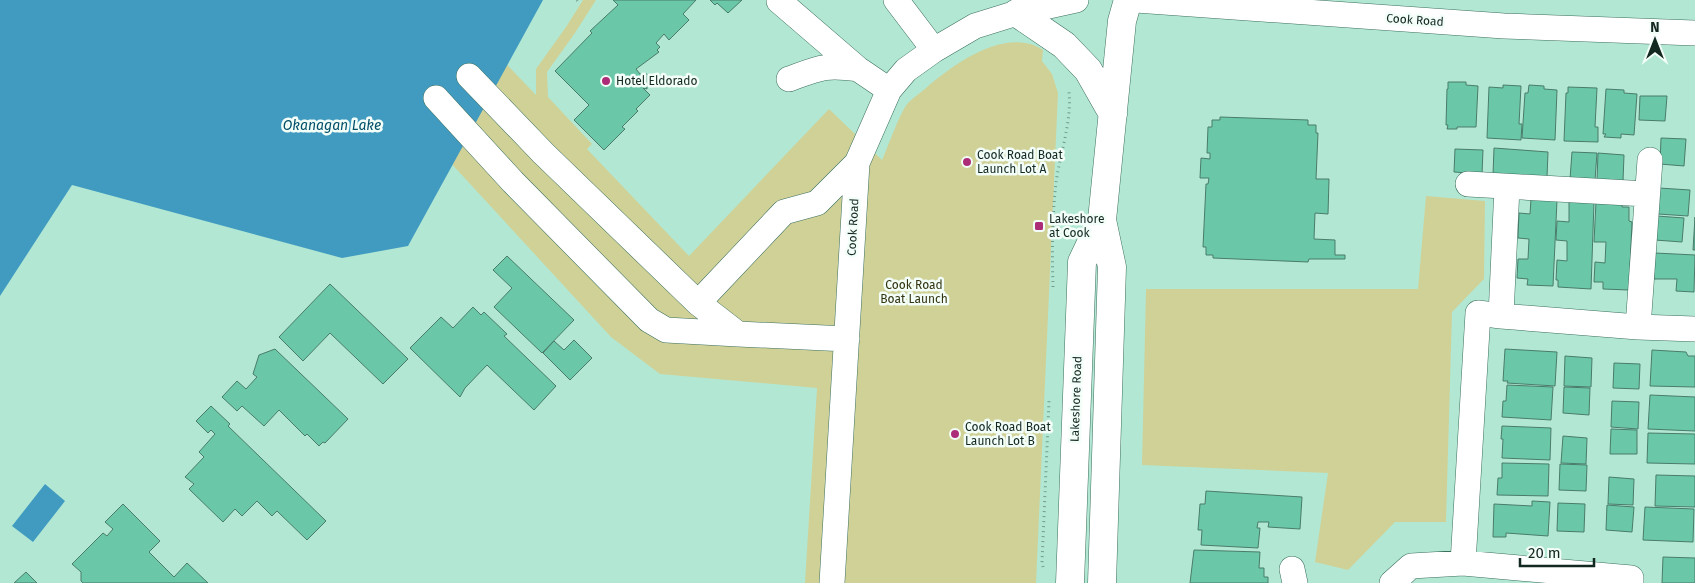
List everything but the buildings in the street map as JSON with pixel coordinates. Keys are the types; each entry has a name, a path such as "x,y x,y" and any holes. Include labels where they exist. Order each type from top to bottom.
{"main road":[{"name":"Lakeshore Road","path":"1102,583 1112,267 1102,220 1122,21 1128,0"},
{"path":"1017,12 1064,45 1088,70 1113,114"},
{"name":"Lakeshore Road","path":"1070,583 1082,262 1102,220"}],"street":[{"path":"896,0 934,50"},
{"name":"Cook Road","path":"832,583 857,163 889,90 906,70 934,50 975,26 1017,12 1076,0"},
{"name":"Cook Road","path":"1136,0 1504,26 1695,33"},
{"path":"779,1 858,70 889,90"},
{"path":"789,79 822,67 836,66 858,70"},
{"path":"469,76 543,153 698,303 738,334"},
{"path":"436,98 512,182 649,320 666,330 847,339"},
{"path":"1638,327 1646,194 1650,160"},
{"path":"698,303 784,212 817,203 857,163"},
{"path":"1468,184 1646,194"},
{"path":"1501,316 1507,187"},
{"path":"1463,563 1478,313 1638,327 1695,329"},
{"path":"1392,583 1411,566 1463,563 1631,578 1631,583"}],"path":[{"path":"577,0 580,4"}],"green space":[{"name":"Cook Road Boat Launch","path":"445,0 536,95 536,69 583,0 596,0 547,72 548,97 592,144 587,149 689,256 829,109 882,160 908,103 951,69 981,51 997,45 1013,42 1028,44 1043,50 1042,61 1052,74 1058,93 1036,583 805,583 817,388 660,374 611,337 320,21"},
{"path":"1426,196 1485,201 1484,279 1452,312 1446,522 1395,522 1348,570 1315,562 1328,473 1142,465 1146,289 1418,289"}],"water":[{"name":"Okanagan Lake","path":"0,0 543,0 408,246 342,258 72,185 0,296"},
{"path":"45,484 65,501 33,542 12,526"}],"place":[{"name":"Hotel Eldorado","path":"606,81"},
{"name":"Cook Road Boat Launch Lot A","path":"967,162"},
{"name":"Lakeshore at Cook","path":"1039,226"},
{"name":"Cook Road Boat Launch Lot B","path":"955,434"}]}
